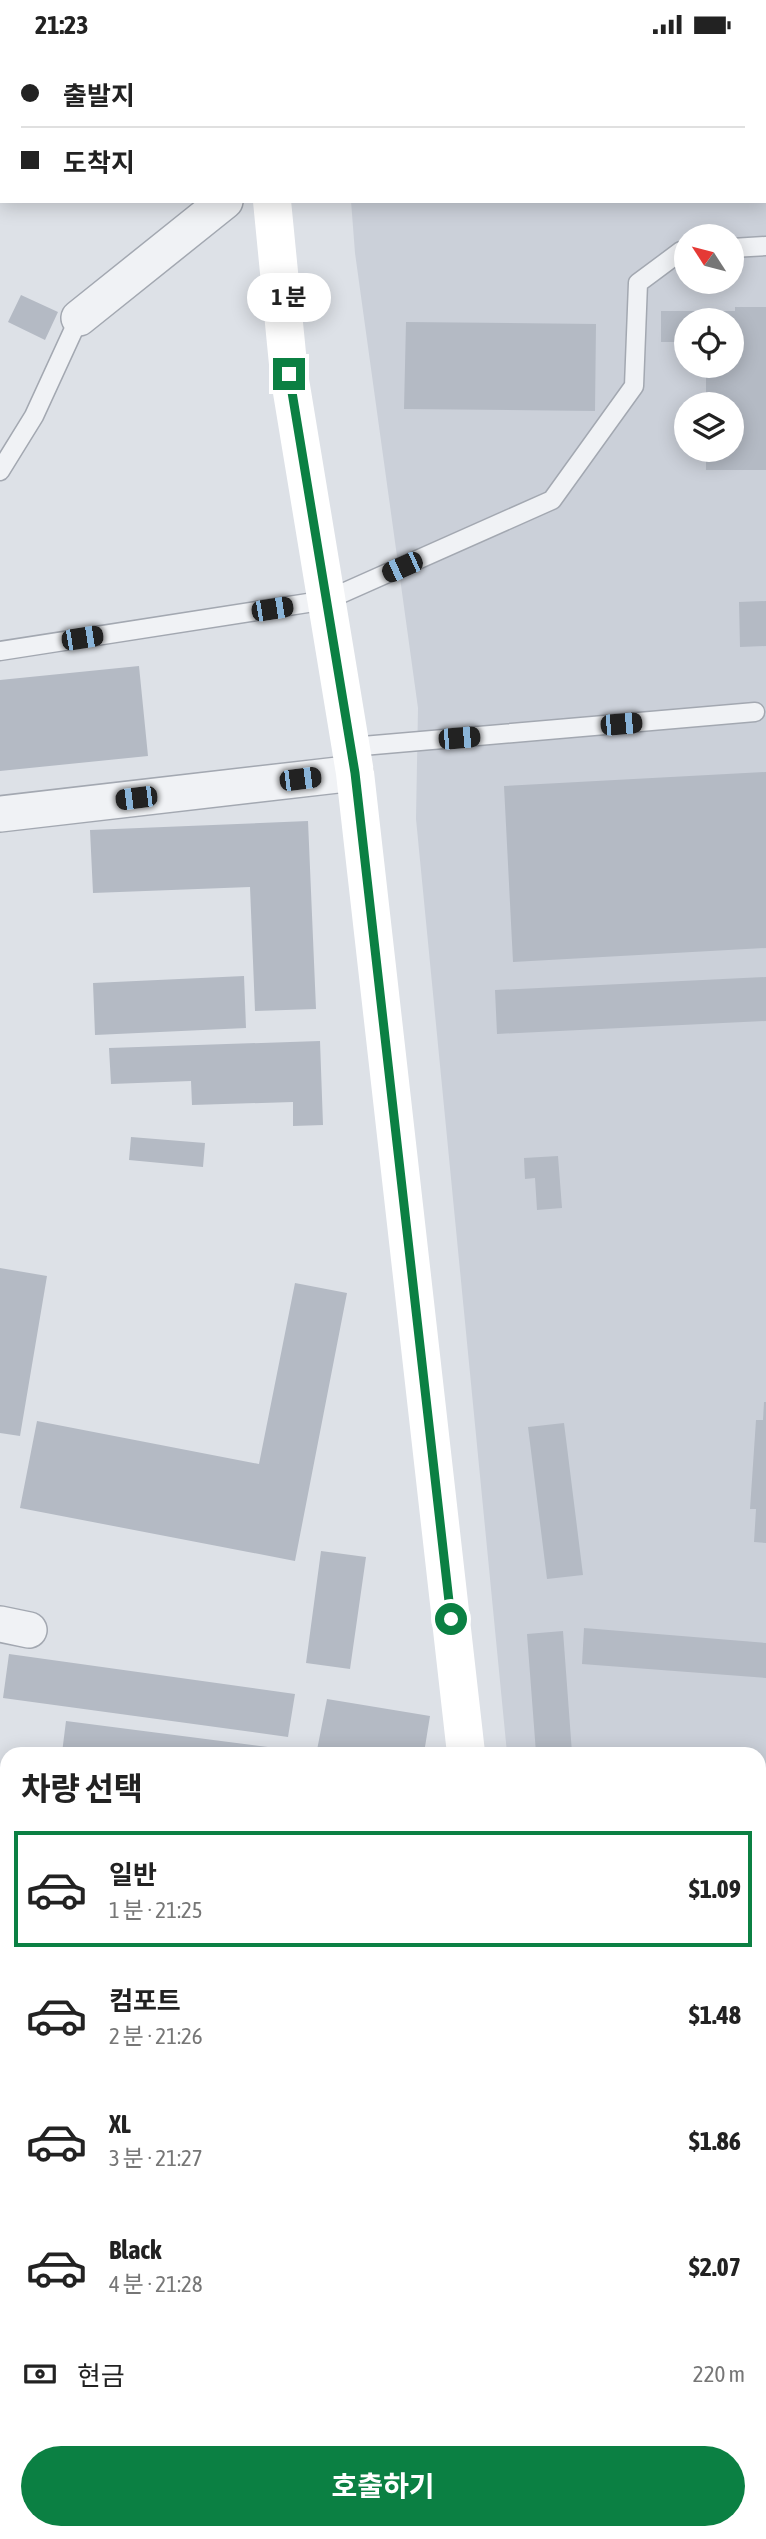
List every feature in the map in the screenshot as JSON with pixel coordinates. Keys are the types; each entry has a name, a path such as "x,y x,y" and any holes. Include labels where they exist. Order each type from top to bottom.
{"main road":[{"path":"272,203 289,374 353,760 465,1747"}],"street":[{"path":"79,318 223,203"},
{"path":"0,814 353,760"}],"lane":[{"path":"744,247 766,246"},
{"path":"0,651 327,600 552,500 634,386 638,283 674,256"},
{"path":"0,471 34,416 79,318"},
{"path":"353,760 755,712"}],"shaded area":[{"path":"351,203 766,203 766,1747 506,1747 416,819 418,708 355,253"}],"building":[{"path":"21,295 58,312 45,340 8,322"},
{"path":"766,307 766,470 706,470 706,462 744,462 744,392 706,392 706,378 744,378 744,308 735,308"},
{"path":"661,311 674,311 674,342 661,342"},
{"path":"406,322 596,324 595,411 404,409"},
{"path":"766,601 766,646 740,647 739,602"},
{"path":"139,666 148,756 0,771 0,680"},
{"path":"766,772 766,948 513,962 504,786"},
{"path":"308,821 316,1009 255,1011 250,887 93,893 90,830"},
{"path":"244,976 246,1028 95,1035 93,983"},
{"path":"766,977 766,1021 497,1034 495,990"},
{"path":"320,1041 323,1125 293,1126 293,1102 192,1105 191,1081 111,1084 109,1048"},
{"path":"131,1137 205,1143 203,1167 129,1160"},
{"path":"558,1156 562,1208 537,1210 535,1178 525,1179 524,1158"},
{"path":"0,1268 47,1276 20,1436 0,1433"},
{"path":"295,1283 347,1293 295,1561 20,1508 37,1421 259,1464"},
{"path":"764,1402 766,1543 754,1542 756,1509 750,1509 756,1420 763,1420"},
{"path":"564,1423 583,1575 547,1579 528,1427"},
{"path":"321,1551 366,1557 350,1669 306,1663"},
{"path":"584,1628 766,1643 766,1678 582,1664"},
{"path":"563,1631 572,1747 536,1747 527,1634"},
{"path":"9,1654 295,1694 288,1737 3,1698"},
{"path":"327,1699 430,1716 425,1747 318,1747"},
{"path":"66,1721 268,1747 63,1747"}],"route":[{"path":"289,374 355,773 451,1619"}]}
